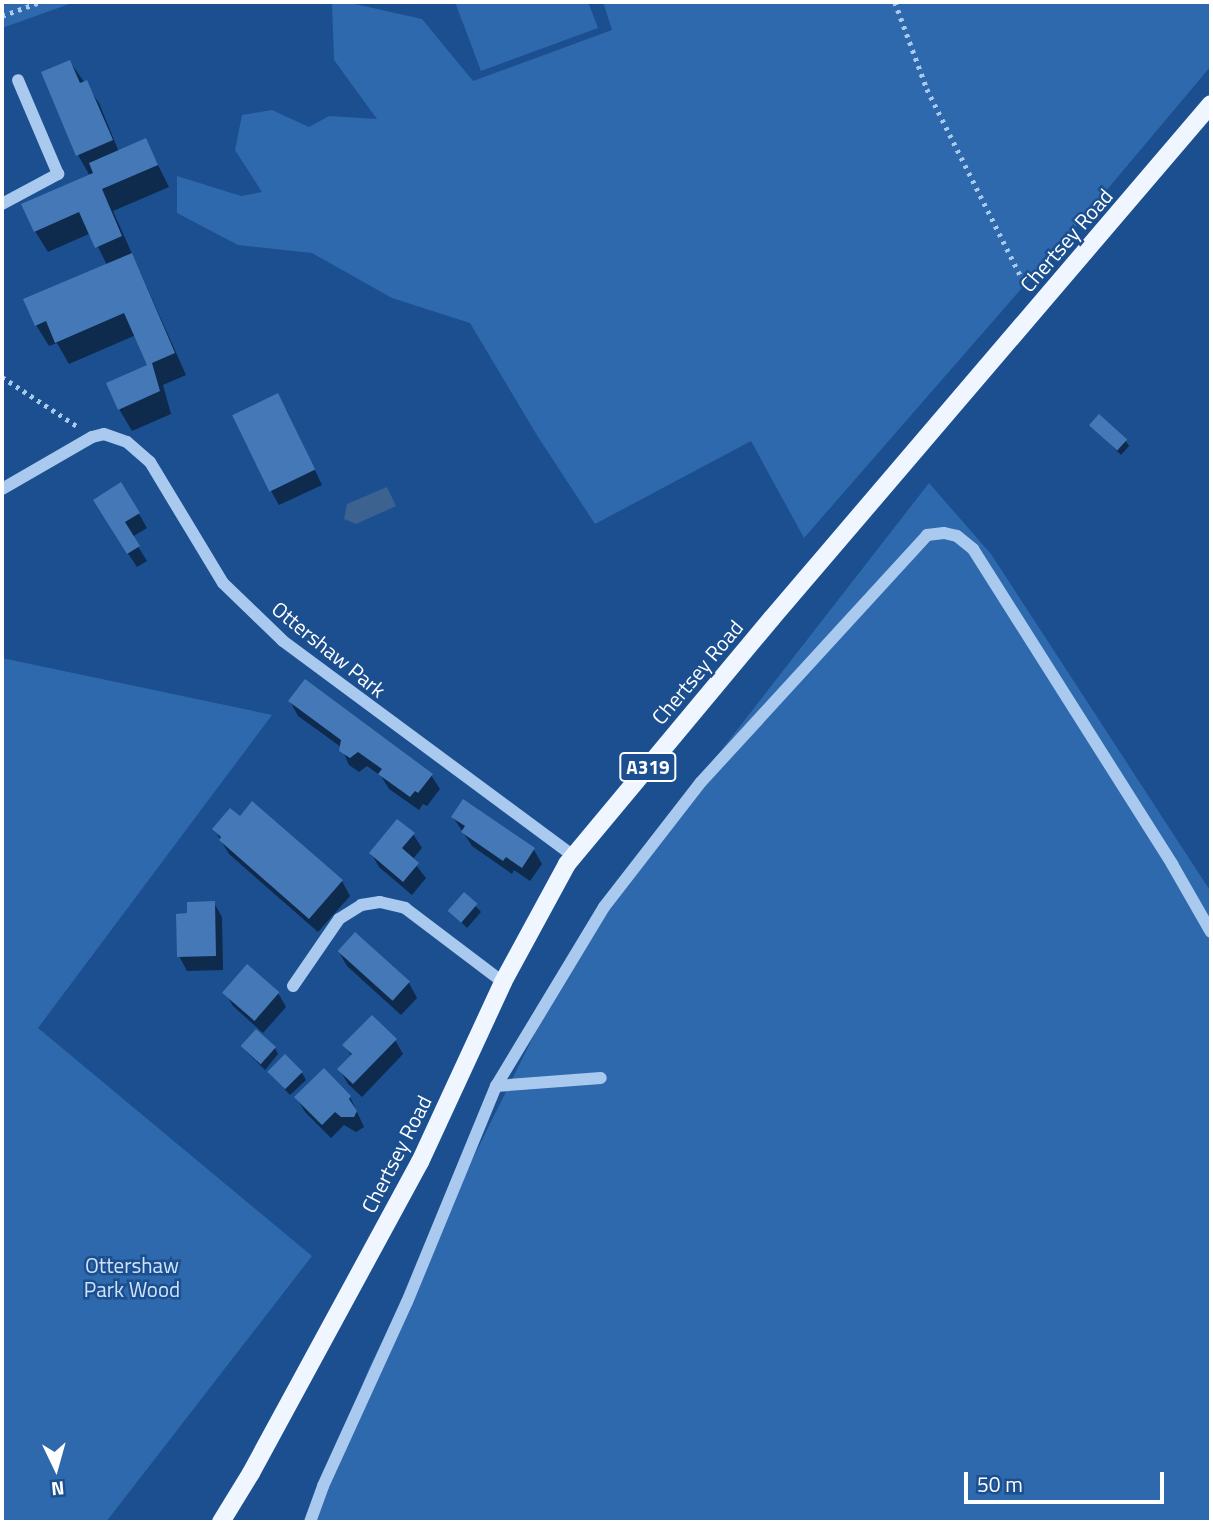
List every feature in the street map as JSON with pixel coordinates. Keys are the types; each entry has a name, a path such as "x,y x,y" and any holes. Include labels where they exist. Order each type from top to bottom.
{"main road":[{"name":"Chertsey Road","path":"221,1522 251,1473 421,1161 503,982 574,856 1211,104"}],"street":[{"path":"2,204 58,174 18,80"},
{"name":"Ottershaw Park","path":"2,489 77,445 104,434 127,442 150,461 223,583 283,641 574,856"},
{"path":"310,1522 323,1486 407,1302 496,1086 604,907 701,782 927,535 944,533 957,536 973,548 1172,864 1211,932"},
{"path":"293,986 339,919 361,905 380,902 405,908 503,982"},
{"path":"496,1086 600,1078"}],"path":[{"path":"2,16 40,2"},
{"path":"895,2 927,89 1037,309"},
{"path":"2,377 79,427"}],"green space":[{"path":"2,2 75,2 2,28"},
{"path":"332,2 346,2 422,19 473,81 612,30 603,2 1211,2 1211,66 1095,204 804,538 751,441 595,524 538,437 470,323 392,298 312,253 238,245 177,213 177,176 241,196 262,192 235,150 242,115 272,110 309,127 329,116 377,119 334,60"},
{"path":"455,2 588,2 598,28 481,71"},
{"path":"929,483 991,554 1211,892 1211,1522 308,1522 369,1368 594,914"},
{"name":"Ottershaw Park Wood","path":"2,658 272,715 38,1028 312,1256 106,1522 2,1522"}],"shaded area":[{"path":"387,487 396,506 356,524 344,519 347,504"}],"building":[{"path":"70,60 80,83 87,80 113,140 76,156 41,72"},
{"path":"146,138 158,165 102,189 122,236 95,248 79,212 34,232 21,204 93,173 89,163"},
{"path":"132,253 175,353 152,363 160,391 118,410 106,383 147,365 124,313 55,343 46,321 35,326 23,299"},
{"path":"278,393 315,469 269,492 232,415"},
{"path":"1099,414 1127,439 1117,451 1089,425"},
{"path":"121,482 140,513 125,522 140,546 127,554 93,500"},
{"path":"305,679 433,774 418,793 415,791 410,797 378,774 382,769 358,752 350,758 339,751 341,740 288,701"},
{"path":"463,799 535,848 522,868 506,857 503,861 461,832 465,826 451,817"},
{"path":"252,801 343,880 309,919 219,840 221,837 212,829 230,808 240,816"},
{"path":"397,819 415,833 402,848 419,863 403,882 369,853"},
{"path":"464,892 478,904 461,923 448,911"},
{"path":"215,901 216,956 177,957 176,914 187,913 187,902"},
{"path":"355,932 410,982 393,1001 338,951"},
{"path":"247,964 279,992 255,1021 222,993"},
{"path":"372,1015 397,1039 353,1084 337,1069 352,1054 342,1045"},
{"path":"256,1029 276,1047 261,1064 241,1046"},
{"path":"285,1054 303,1072 285,1089 267,1072"},
{"path":"324,1068 351,1096 349,1099 357,1111 354,1117 341,1117 335,1112 322,1125 294,1097"}]}
